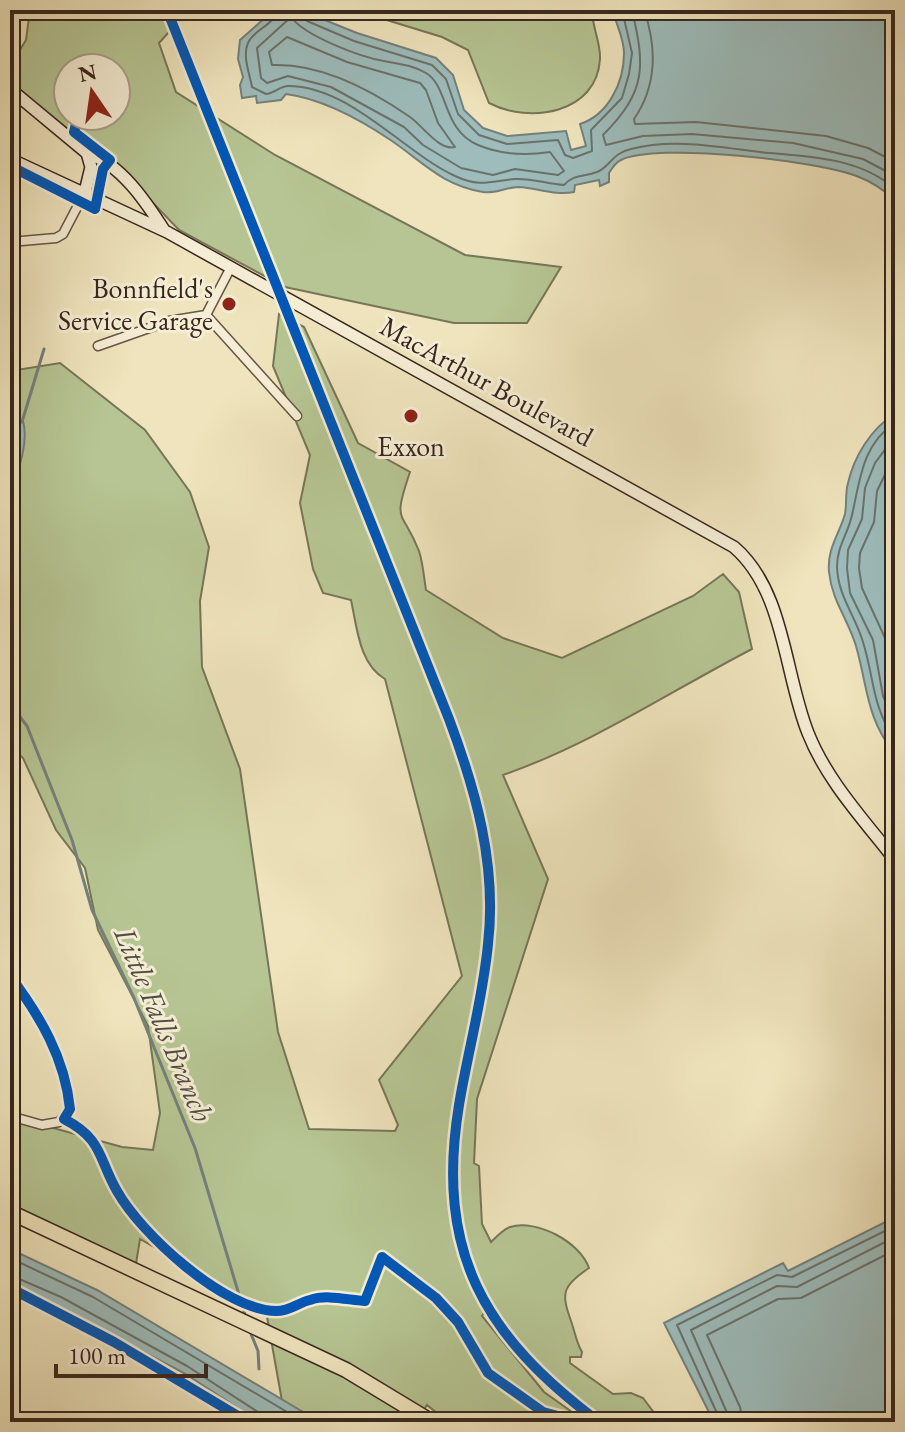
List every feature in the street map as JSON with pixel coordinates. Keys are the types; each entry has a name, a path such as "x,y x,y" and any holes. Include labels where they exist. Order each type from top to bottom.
{"highway":[{"path":"10,1212 231,1313 413,1408 432,1422"}],"main road":[{"path":"10,89 87,153 99,157 142,197 164,231"},
{"path":"85,192 91,167 87,153"},
{"name":"MacArthur Boulevard","path":"10,159 164,231 734,547 757,570 766,591 800,711 819,756 895,860"}],"street":[{"path":"10,242 63,234 85,192"},
{"path":"206,315 230,269"},
{"path":"98,346 169,321 206,315"},
{"path":"206,315 297,416"},
{"path":"10,976 30,1002 59,1060 70,1109 64,1119 42,1125 10,1116"}],"green space":[{"path":"30,10 189,10 159,43 176,92 275,155 465,255 561,267 527,323 454,323 285,287 179,230 131,180 71,132 132,132 132,52 52,52 52,117 10,80 10,66 26,40"},
{"path":"354,10 592,10 600,53 596,78 587,92 574,103 558,110 523,113 505,109 489,103 468,50 442,37"},
{"path":"279,314 304,327 358,443 410,472 400,509 419,551 426,590 503,638 562,658 693,596 723,574 739,592 752,649 599,733 503,775 548,879 477,1099 474,1163 479,1166 482,1224 491,1242 510,1227 532,1226 556,1235 577,1250 589,1268 573,1280 566,1291 568,1311 582,1352 581,1357 570,1357 570,1363 613,1394 631,1393 643,1398 661,1422 605,1422 540,1369 512,1338 490,1305 482,1316 544,1392 586,1422 448,1422 427,1405 416,1422 321,1422 282,1401 266,1311 140,1239 135,1270 10,1212 10,1116 122,1147 153,1150 160,1113 148,1026 98,930 85,868 56,830 23,758 10,746 10,371 60,363 145,430 190,492 209,547 200,601 202,667 240,769 278,1032 309,1129 395,1131 398,1125 379,1080 462,976 385,679 364,655 351,600 323,593 313,569 300,503 310,455 273,366"}],"water":[{"path":"274,10 300,10 357,33 436,58 453,75 464,110 483,128 507,136 566,131 571,150 586,146 580,124 590,120 606,105 621,75 624,47 613,10 895,10 895,200 869,181 839,171 776,160 702,153 640,155 621,160 609,173 609,182 600,186 599,180 575,185 574,192 519,187 488,192 469,189 445,179 380,133 328,106 286,94 281,100 257,103 256,96 242,98 240,85 243,77 238,59 240,40"},
{"path":"895,414 895,754 873,715 853,636 833,592 829,563 845,514 847,487 854,463 871,435"},
{"path":"23,421 25,436 22,454 10,485 10,427"},
{"path":"895,1217 895,1422 714,1422 664,1323 783,1263 788,1271"},
{"path":"10,1249 97,1290 320,1422 259,1422 184,1373 10,1282"}],"waterway":[{"name":"Little Falls Branch","path":"22,422 44,349"},
{"name":"Little Falls Branch","path":"10,704 27,726 72,840 92,910 134,998 195,1148 246,1318"},
{"name":"Little Falls Branch","path":"249,1329 258,1351 259,1369"}],"marked path":[{"path":"604,1422 617,1416 631,1422"}],"cycle path":[{"path":"167,10 449,719 476,801 487,857 490,915 486,964 459,1105 453,1157 455,1204 462,1247 477,1286 498,1323 525,1357 599,1422"},
{"path":"10,166 95,209 103,169 110,160 74,132"},
{"path":"10,976 41,1022 57,1055 70,1109 64,1119 77,1126 93,1142 129,1208 164,1248 186,1267 233,1298 276,1311 323,1297 365,1301 382,1257 436,1298 458,1322 488,1373 543,1412 580,1422"},
{"path":"10,1288 114,1342 248,1422"}],"place":[{"name":"Bonnfield's Service Garage","path":"229,304"},
{"name":"Exxon","path":"411,416"}]}
